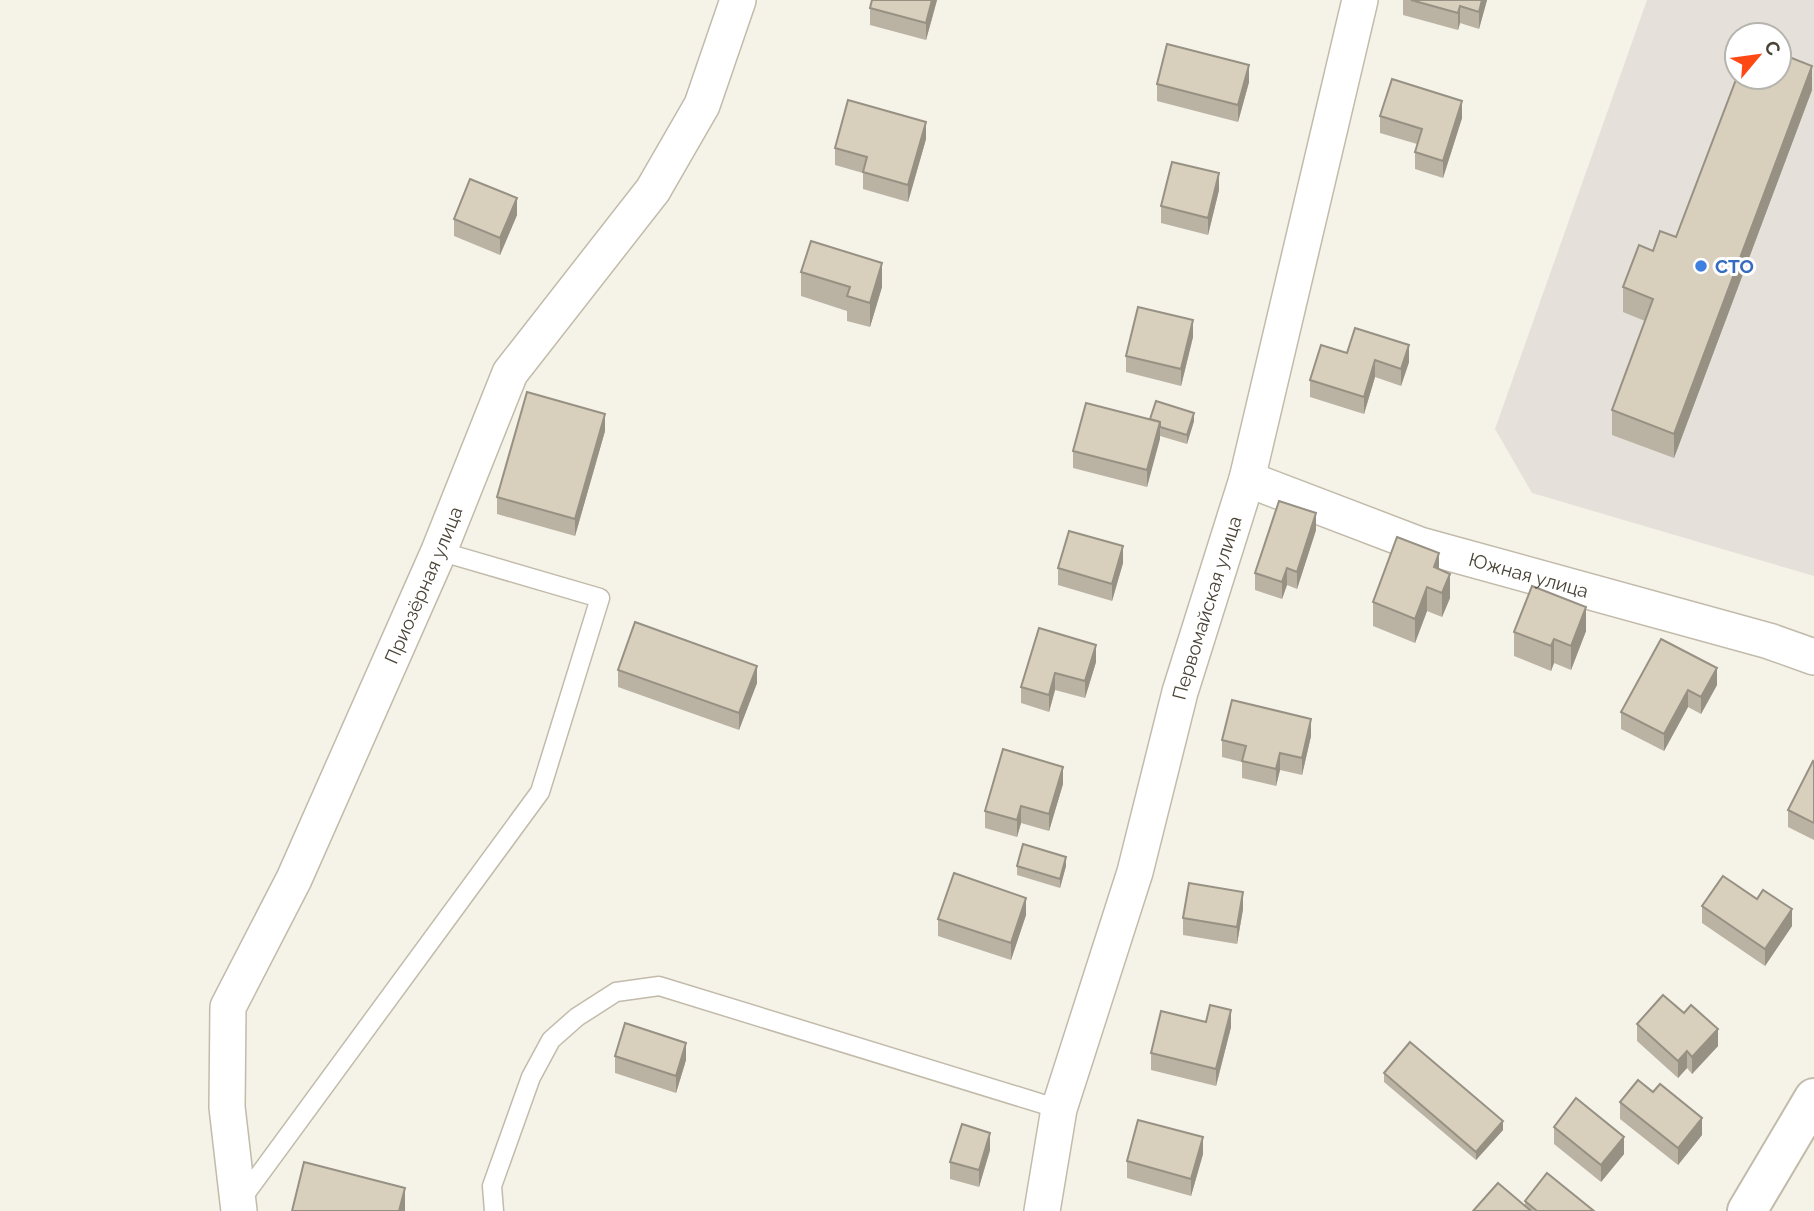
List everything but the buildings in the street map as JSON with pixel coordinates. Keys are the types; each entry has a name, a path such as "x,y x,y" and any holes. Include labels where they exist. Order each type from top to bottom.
{"street":[{"name":"Приозёрная улица","path":"240,1206 227,1107 228,1007 294,879 439,551 510,373 653,190 702,105 738,0"},
{"name":"Первомайская улица","path":"1042,1211 1059,1109 1135,872 1180,692 1247,479 1360,0"},
{"name":"Южная улица","path":"1247,479 1420,545 1769,641 1814,657"},
{"path":"1746,1211 1814,1098"}],"lane":[{"path":"240,1206 540,792 600,598 439,551"},
{"path":"494,1211 492,1186 531,1077 551,1040 577,1017 616,992 659,986 1059,1109"}],"shaded area":[{"name":"СТО","path":"1647,0 1814,0 1814,576 1532,493 1495,429"}],"place":[{"name":"СТО","path":"1701,266"}]}
